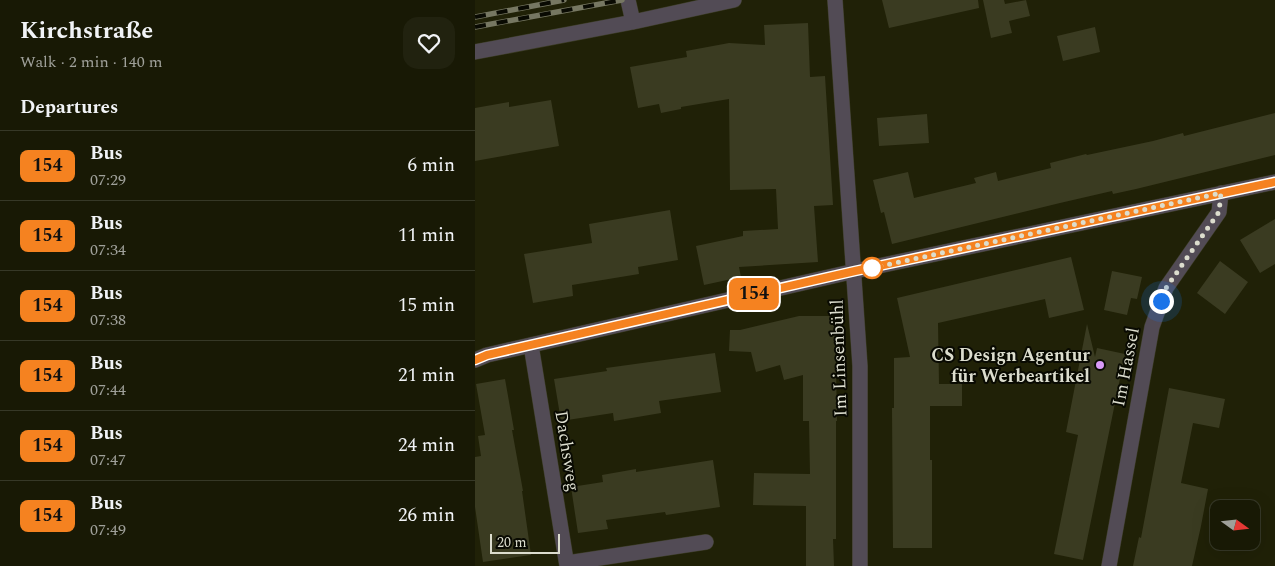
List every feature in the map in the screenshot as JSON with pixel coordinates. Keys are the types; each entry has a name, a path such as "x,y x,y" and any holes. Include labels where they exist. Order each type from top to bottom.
{"street":[{"path":"628,0 633,22"},
{"path":"475,52 633,22 735,0"},
{"name":"Im Linsenbühl","path":"835,0 861,366 860,566"},
{"path":"475,360 487,355 855,271 1275,182"},
{"name":"Im Hassel","path":"1109,566 1152,327 1166,288 1219,212 1221,193"},
{"name":"Dachsweg","path":"531,345 567,564 706,542"}],"building":[{"path":"882,0 978,0 979,8 889,28"},
{"path":"983,0 1004,0 1005,4 1026,0 1030,16 1009,21 1012,33 991,38"},
{"path":"808,23 810,77 825,76 833,205 814,206 818,262 739,267 741,277 704,285 696,246 743,236 743,231 778,229 776,189 730,190 729,99 681,107 681,109 661,113 659,104 638,108 630,67 687,57 686,51 729,43 765,45 764,25"},
{"path":"1095,27 1100,52 1063,61 1057,36"},
{"path":"551,100 559,146 475,161 475,108 509,102 509,107"},
{"path":"1275,113 1275,155 1136,189 1113,194 1112,191 1060,203 892,244 884,212 881,213 873,180 908,172 914,198 976,183 974,178 996,172 998,181 1051,168 1050,163 1086,154 1183,133 1184,136"},
{"path":"927,114 929,143 879,146 877,118"},
{"path":"670,210 678,260 638,267 639,274 572,285 573,296 533,303 524,254 592,243 589,224"},
{"path":"1275,219 1275,264 1260,273 1240,240"},
{"path":"1071,257 1084,310 1049,318 1045,299 938,323 939,384 962,384 962,406 930,406 932,548 893,548 892,408 894,408 894,358 910,357 897,298"},
{"path":"1220,261 1248,282 1225,314 1197,293"},
{"path":"1112,271 1142,277 1137,299 1131,298 1127,315 1104,310"},
{"path":"799,316 835,316 837,421 836,539 833,539 834,566 806,566 806,506 753,505 754,473 810,474 809,421 803,421 803,375 784,380 780,365 756,372 751,352 729,351 730,330 740,330"},
{"path":"1087,324 1095,357 1097,348 1125,354 1083,560 1054,554 1078,435 1066,432"},
{"path":"715,353 721,392 659,401 661,413 614,421 613,413 561,421 554,379 607,371 606,368"},
{"path":"505,379 531,555 483,562 475,507 475,457 481,456 478,436 485,435 476,384"},
{"path":"1169,388 1225,399 1219,428 1193,423 1181,483 1208,489 1201,526 1192,566 1133,566 1139,537 1141,538"},
{"path":"713,460 720,507 666,515 665,512 606,520 608,529 578,533 571,487 603,482 602,475 636,469 636,472"}],"railway":[{"path":"475,17 564,0"},
{"path":"475,27 622,0"}],"bus line":[{"name":"154","path":"475,360 487,355 855,271 1275,182"}],"place":[{"name":"CS Design Agentur für Werbeartikel","path":"1100,365"}],"route":[{"path":"872,268 1221,193 1219,212 1166,288 1161,301"}]}
